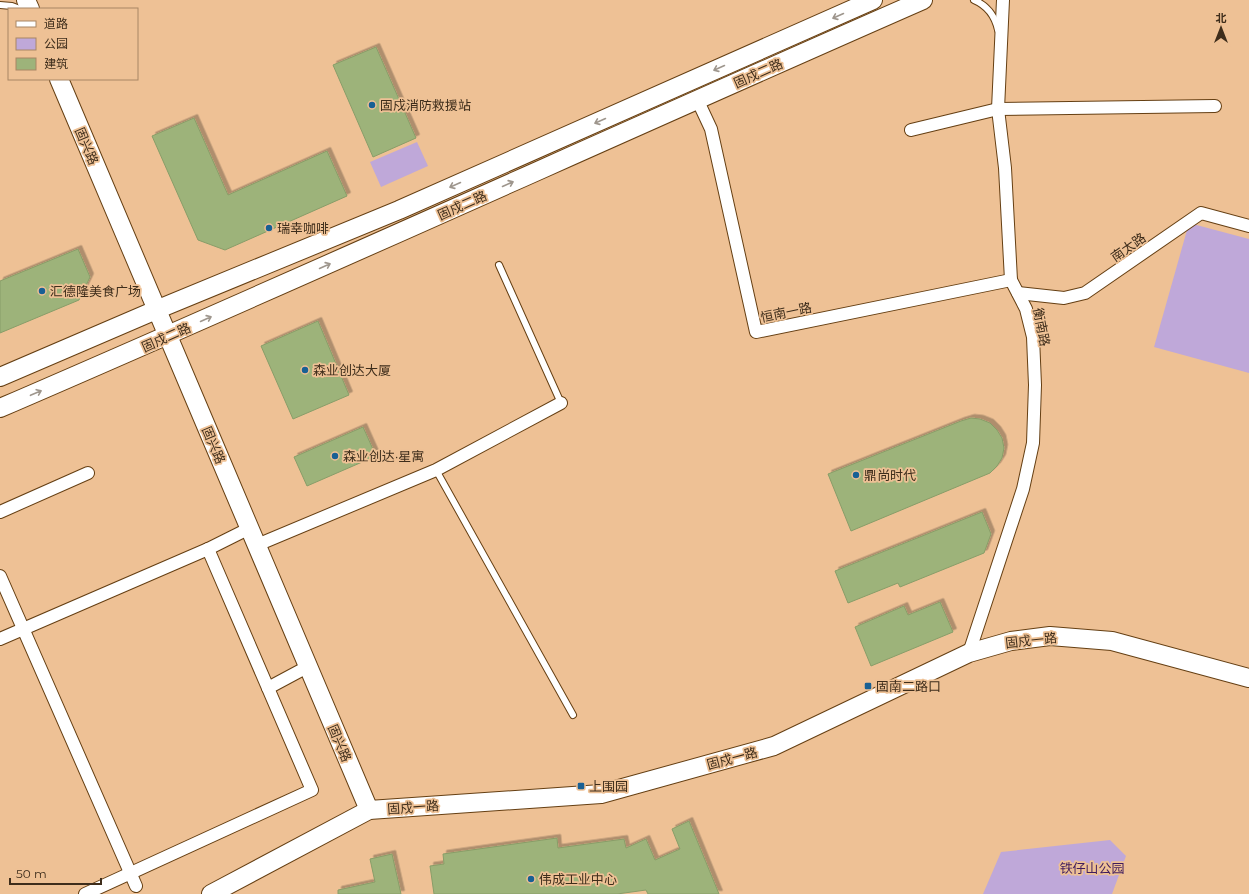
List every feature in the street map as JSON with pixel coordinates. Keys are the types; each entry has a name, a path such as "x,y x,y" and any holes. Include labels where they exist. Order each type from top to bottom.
{"street":[{"name":"固戍二路","path":"0,377 156,310 399,210 873,0"},
{"name":"固戍二路","path":"0,408 353,254 697,99 923,0"},
{"name":"衡南路","path":"969,653 1023,490 1033,443 1035,385 1032,337 1026,309 1011,280 1005,168 998,109 1003,0"},
{"name":"固兴路","path":"59,80 369,810"},
{"name":"恒南一路","path":"697,99 711,129 756,332 1011,280"},
{"path":"911,130 998,109 1215,106"},
{"name":"南太路","path":"1018,293 1064,298 1085,293 1201,213 1249,226"},
{"path":"257,545 436,470 561,403"},
{"path":"0,512 88,473"},
{"path":"0,639 208,549 250,528"},
{"path":"85,894 312,790 208,549"},
{"path":"0,576 136,886"},
{"name":"固戍一路","path":"211,894 369,810 601,794 774,746 969,653 1011,641 1050,636 1112,641 1249,678"},
{"path":"268,688 309,666"}],"lane":[{"path":"974,0 988,9 994,16 1001,42"},
{"path":"0,6 12,6 17,8"},
{"path":"499,265 561,403"},
{"path":"436,470 573,715"}],"green space":[{"path":"417,142 428,166 381,187 370,162"},
{"path":"1189,223 1249,239 1249,373 1154,347"},
{"name":"铁仔山公园","path":"1110,840 1126,856 1112,894 983,894 1001,852"}],"building":[{"path":"376,47 416,138 373,157 333,65"},
{"path":"194,118 228,195 327,151 347,196 225,250 198,240 152,136"},
{"name":"汇德隆美食广场","path":"78,249 90,277 79,300 0,333 0,281"},
{"name":"森业创达大厦","path":"318,321 349,395 293,419 261,346"},
{"name":"鼎尚时代","path":"971,418 980,419 990,423 1002,438 1004,448 1002,458 990,473 851,531 828,474"},
{"name":"森业创达·星寓","path":"363,427 376,456 307,486 294,457"},
{"path":"982,512 991,534 984,553 900,587 898,583 848,603 835,571"},
{"path":"940,602 953,632 871,666 855,627 904,606 908,615"},
{"name":"伟成工业中心","path":"689,821 719,894 648,894 646,890 617,894 434,894 430,866 444,864 443,854 557,838 558,848 624,839 626,848 646,839 655,860 680,849 672,829"},
{"path":"392,854 401,894 338,894 338,890 375,882 370,859"}],"place":[{"name":"固戍消防救援站","path":"372,105"},
{"name":"瑞幸咖啡","path":"269,228"},
{"name":"汇德隆美食广场","path":"42,291"},
{"name":"森业创达大厦","path":"305,370"},
{"name":"森业创达·星寓","path":"335,456"},
{"name":"鼎尚时代","path":"856,475"},
{"name":"固南二路口","path":"868,686"},
{"name":"上围园","path":"581,786"},
{"name":"伟成工业中心","path":"531,879"}]}
